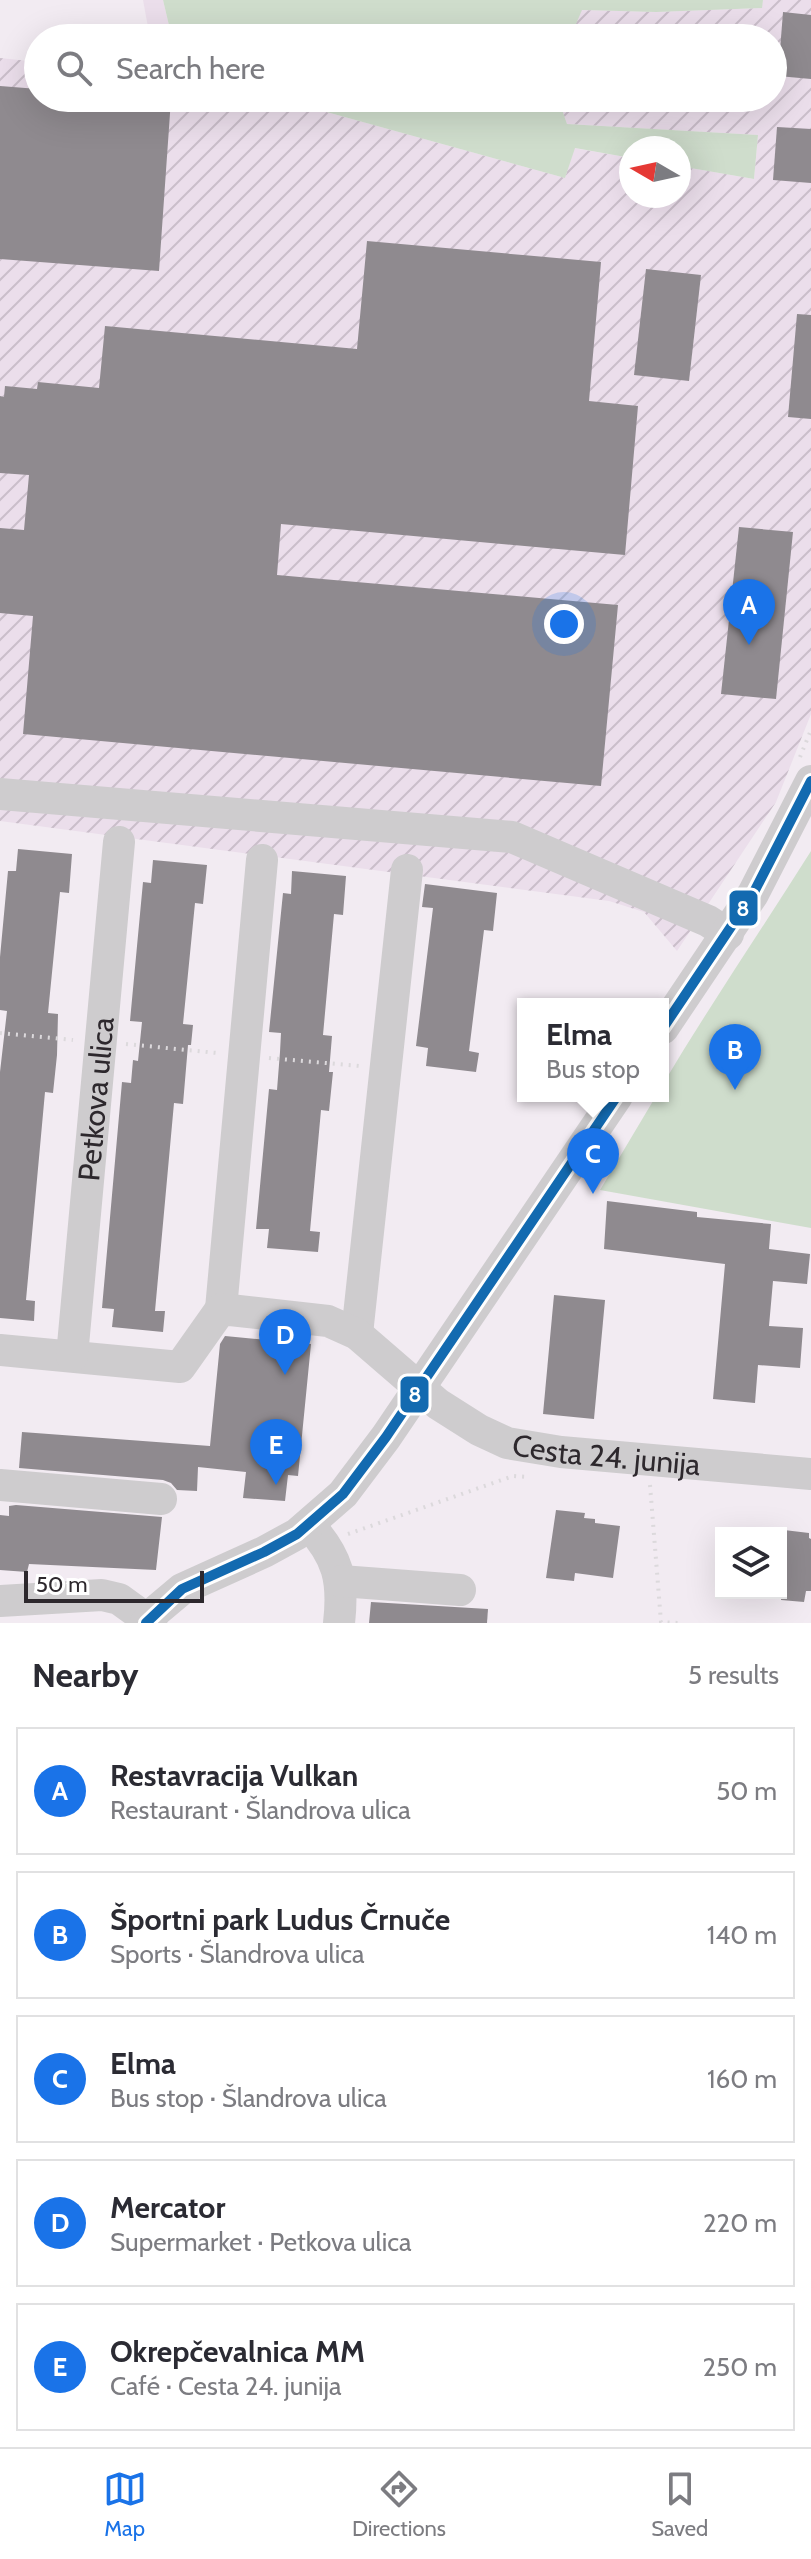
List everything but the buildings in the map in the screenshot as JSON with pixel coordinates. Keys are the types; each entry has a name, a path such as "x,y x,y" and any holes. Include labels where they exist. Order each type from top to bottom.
{"street":[{"path":"669,1019 728,934 809,791"},
{"path":"0,794 512,837 708,921 728,934"},
{"name":"Petkova ulica","path":"72,1356 119,842"},
{"path":"0,1350 180,1367 221,1309 262,860"},
{"path":"357,1334 407,870"},
{"path":"0,1601 102,1595 119,1599 147,1622 182,1589 315,1532 394,1425 613,1102"},
{"path":"221,1309 328,1321 357,1334 419,1387"},
{"name":"Cesta 24. junija","path":"419,1387 438,1404 479,1430 522,1447 811,1474"},
{"path":"0,1485 161,1499"},
{"path":"315,1532 341,1581 339,1623"},
{"path":"341,1581 460,1590"}],"path":[{"path":"0,1033 386,1068"},
{"path":"315,1532 350,1533 513,1476 543,1478"},
{"path":"650,1484 661,1622 678,1623"}],"shaded area":[{"path":"143,0 163,0 169,24 147,24"},
{"path":"763,0 811,0 811,714 776,802 677,951 644,912 609,901 0,821 0,58 24,61 24,112 327,112 565,178 574,148 619,156 619,208 691,208 691,168 754,179 758,135 567,124 563,112 787,112 787,24 576,24 581,10 656,12 761,8"}],"green space":[{"path":"163,0 763,0 762,8 656,12 582,10 576,24 169,24"},
{"path":"327,112 563,112 567,124 758,135 754,179 691,168 691,136 619,136 619,156 575,148 565,178"},
{"path":"811,851 811,1228 600,1190 652,1102 669,1102 669,1074"}],"transit line":[{"name":"8","path":"669,1019 753,894 811,781"},
{"name":"8","path":"146,1623 182,1589 297,1534 343,1494 386,1437 613,1102"}],"place":[{"name":"Restavracija Vulkan","path":"749,645"},
{"name":"Športni park Ludus Črnuče","path":"735,1090"},
{"name":"Elma","path":"593,1194"},
{"name":"Mercator","path":"285,1375"},
{"name":"Okrepčevalnica MM","path":"276,1485"}]}
